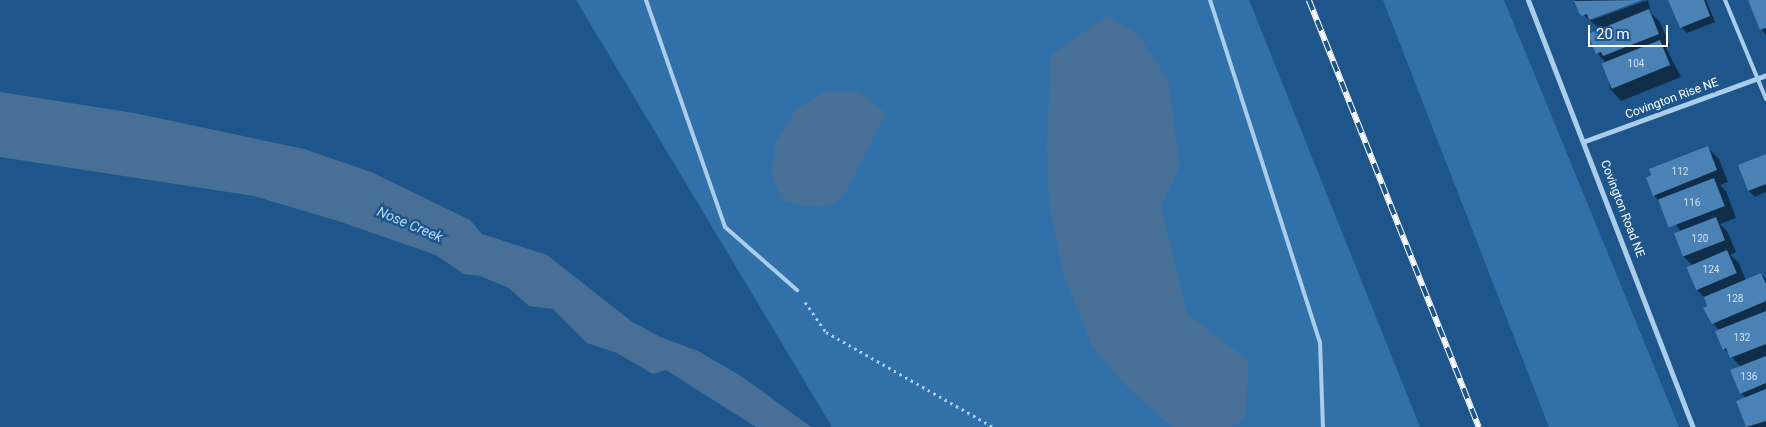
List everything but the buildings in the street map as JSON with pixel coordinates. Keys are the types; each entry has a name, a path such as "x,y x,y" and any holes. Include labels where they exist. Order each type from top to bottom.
{"street":[{"name":"Covington Road NE","path":"1528,0 1585,141 1693,427"},
{"name":"Covington Rise NE","path":"1585,141 1766,75"}],"lane":[{"path":"646,0 725,227 797,290"},
{"path":"1210,0 1320,342 1323,427"},
{"path":"1725,0 1766,99"}],"path":[{"path":"797,290 826,332 993,427"}],"shaded area":[{"path":"576,0 1249,0 1420,427 832,427"},
{"path":"1383,0 1504,0 1679,427 1549,427"}],"water":[{"path":"1107,16 1138,34 1168,80 1180,166 1161,207 1187,314 1249,361 1245,418 1231,427 1172,427 1128,388 1094,349 1064,277 1049,203 1047,145 1051,55"},
{"path":"826,91 859,92 886,113 843,197 827,207 799,205 783,200 771,175 776,142 795,110"},
{"name":"Nose Creek","path":"0,92 134,113 304,149 371,172 470,220 482,234 547,255 631,321 660,337 698,351 741,376 811,427 756,427 666,370 653,374 617,353 587,343 553,309 529,306 509,288 480,276 464,274 436,255 338,221 254,196 0,157"}],"railway":[{"path":"1309,0 1479,427"}]}
